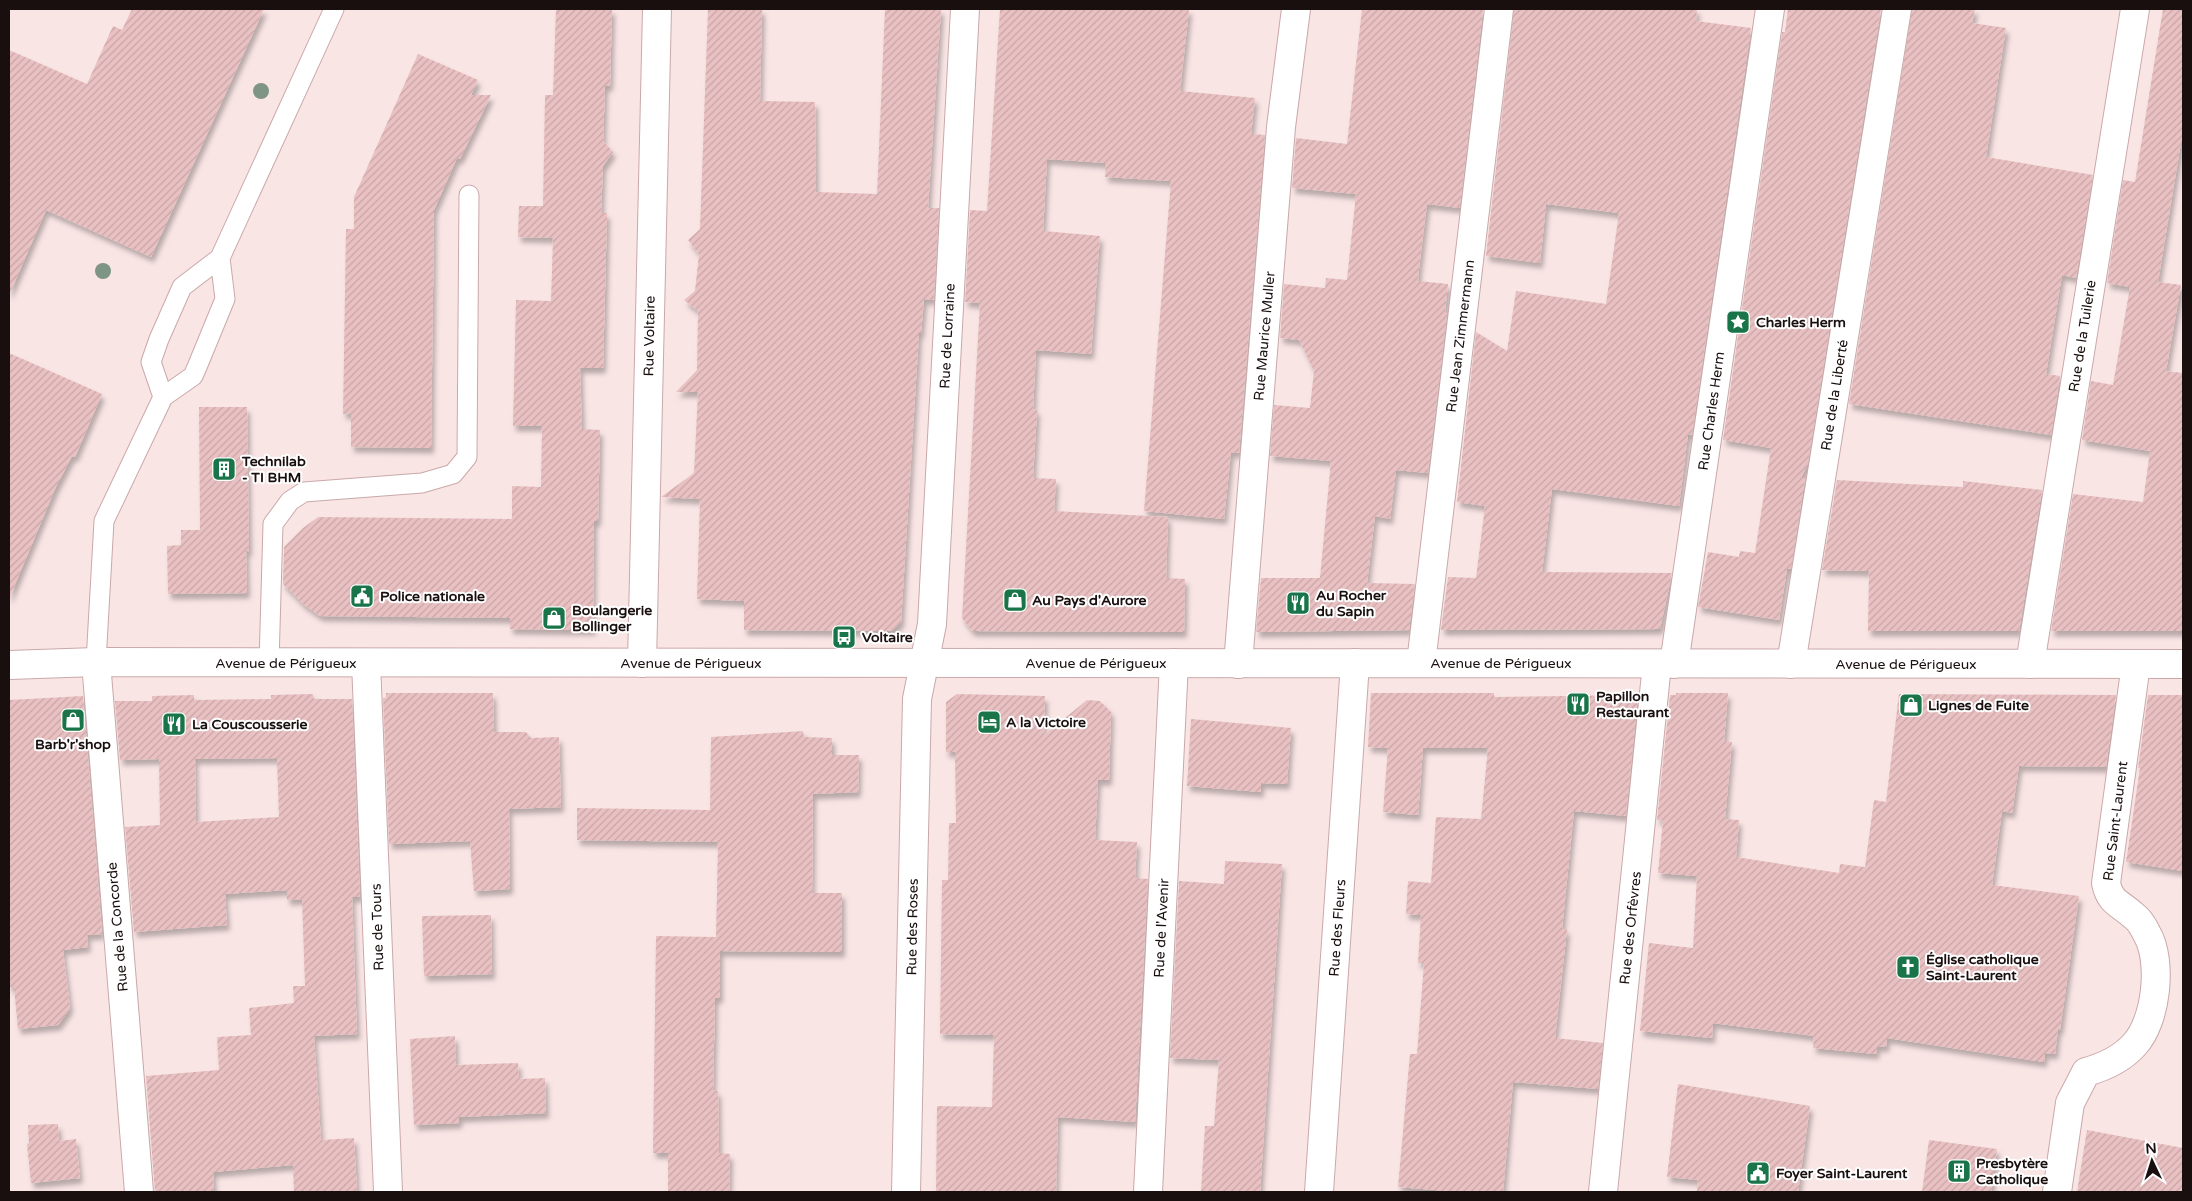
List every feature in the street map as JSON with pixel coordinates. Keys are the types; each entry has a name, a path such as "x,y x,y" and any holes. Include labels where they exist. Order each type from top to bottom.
{"street":[{"name":"Rue Voltaire","path":"642,663 657,9"},
{"name":"Rue de Lorraine","path":"924,663 932,624 964,9"},
{"name":"Rue Maurice Muller","path":"1238,664 1280,137 1296,9"},
{"name":"Rue Jean Zimmermann","path":"1421,663 1499,9"},
{"name":"Rue Charles Herm","path":"1666,664 1770,9"},
{"name":"Rue de la Liberté","path":"1791,664 1897,9"},
{"name":"Rue de la Tuilerie","path":"2030,664 2135,9"},
{"name":"Avenue de Périgueux","path":"9,665 96,662 2183,664"},
{"name":"Rue de la Concorde","path":"96,662 138,1192"},
{"name":"Rue de Tours","path":"366,663 388,1192"},
{"name":"Rue des Roses","path":"906,1192 917,699 924,663"},
{"name":"Rue de l'Avenir","path":"1148,1192 1174,663"},
{"name":"Rue des Fleurs","path":"1319,1192 1354,663"},
{"name":"Rue des Orfèvres","path":"1604,1192 1666,664"},
{"name":"Rue Saint-Laurent","path":"2057,1192 2070,1104 2086,1072 2109,1065 2136,1044 2146,1026 2155,989 2154,961 2149,937 2136,917 2109,896 2106,882 2136,664"}],"lane":[{"path":"163,397 150,362 182,287 220,258 334,9"},
{"path":"269,663 273,524 290,502 304,492 422,483 453,474 467,457 469,195"},
{"path":"96,662 104,521 163,397 193,376 217,322 225,299 220,258"}],"building":[{"path":"132,9 264,9 151,257 46,210 9,295 9,50 87,84 113,26 122,30"},
{"path":"556,9 612,9 610,86 605,86 603,141 613,152 603,166 601,213 607,213 603,368 580,368 582,429 600,430 598,521 594,521 593,630 510,629 510,618 320,616 303,604 283,584 284,547 303,528 318,517 512,519 512,486 541,487 542,426 513,426 516,300 551,301 553,238 518,237 519,206 543,206 545,95 553,95"},
{"path":"708,9 762,9 760,101 815,102 816,192 877,194 885,9 941,9 928,208 939,208 934,300 924,299 921,333 919,333 901,622 891,631 744,630 744,601 697,599 700,499 661,497 694,473 698,392 676,392 697,370 698,311 684,300 695,291 699,254 688,240 700,229"},
{"path":"1000,9 1189,9 1180,91 1255,98 1251,134 1265,135 1239,453 1231,452 1224,519 1144,511 1171,181 1105,177 1106,163 1047,159 1043,231 1100,236 1091,354 1036,350 1033,409 1037,410 1033,478 1056,479 1054,511 1168,517 1166,578 1185,579 1184,632 972,631 962,618 980,303 965,302 970,210 987,211"},
{"path":"1362,9 1483,9 1460,208 1427,204 1419,269 1418,281 1448,284 1445,312 1447,314 1428,473 1396,470 1390,519 1375,516 1367,583 1415,584 1409,630 1256,632 1261,578 1320,578 1331,461 1270,456 1274,405 1310,408 1314,371 1299,340 1280,338 1284,284 1325,288 1326,278 1347,280 1356,194 1292,188 1296,138 1347,144"},
{"path":"1514,9 1697,9 1696,21 1751,28 1692,435 1688,434 1679,506 1552,489 1542,572 1672,573 1660,629 1441,630 1448,577 1476,578 1485,506 1457,502 1476,332 1507,351 1516,291 1606,304 1619,213 1546,204 1540,263 1486,256"},
{"path":"1788,9 1881,9 1808,463 1801,478 1805,478 1791,569 1787,569 1779,620 1698,607 1708,552 1739,557 1740,551 1755,553 1771,448 1723,440 1782,32 1785,32"},
{"path":"1912,9 1975,9 1972,23 2006,28 1986,157 2093,175 2076,278 2062,275 2046,374 2060,376 2051,435 1849,404"},
{"path":"2163,9 2183,9 2183,130 2158,282 2181,285 2166,371 2183,373 2183,631 2051,631 2073,494 2143,502 2150,451 2082,440 2091,381 2113,385 2130,287 2107,283 2123,180 2135,182"},
{"path":"418,54 478,80 471,95 491,95 460,159 457,158 434,210 431,448 351,447 351,413 343,414 346,229 354,229 354,197"},
{"path":"9,353 102,394 75,457 72,456 55,489 9,599"},
{"name":"Technilab - TI BHM","path":"199,407 247,407 249,552 246,550 247,593 168,594 167,546 181,545 181,530 200,530"},
{"path":"1837,480 1963,487 1963,481 2042,490 2019,631 1868,631 1869,571 1822,570"},
{"path":"386,693 493,693 494,732 526,732 531,738 559,737 561,807 509,809 510,889 474,891 470,841 389,844 383,698 386,698"},
{"path":"1371,693 1494,693 1494,697 1638,695 1626,816 1574,811 1562,929 1567,929 1555,1038 1603,1043 1598,1089 1513,1082 1503,1192 1460,1192 1398,1187 1410,1054 1417,1054 1424,963 1418,963 1421,915 1406,914 1408,881 1431,883 1436,817 1481,819 1488,748 1423,748 1418,815 1383,812 1388,748 1368,747"},
{"path":"1676,693 1728,693 1724,741 1732,742 1725,819 1739,820 1736,857 1839,873 1840,864 1865,867 1874,800 1886,802 1899,694 2116,695 2106,767 2019,766 2012,813 2002,811 1992,885 2079,896 2055,1054 2045,1053 2044,1062 1887,1038 1886,1047 1877,1046 1876,1054 1813,1048 1814,1036 1713,1023 1712,1038 1640,1031 1649,943 1693,948 1697,876 1658,873 1663,820 1657,820 1670,695 1676,695"},
{"path":"313,694 314,699 352,699 360,897 352,897 357,1034 314,1036 321,1140 354,1138 357,1192 294,1192 293,1165 213,1172 214,1192 155,1192 146,1076 219,1070 217,1037 251,1035 249,1008 294,1003 293,986 305,986 302,899 287,900 287,890 225,894 227,925 134,932 125,827 160,825 159,759 120,760 115,701 152,701 152,696 194,695 194,700 271,699 271,695","holes":["277,758 279,817 196,822 195,759"]},
{"path":"957,694 1045,696 1044,735 1087,700 1100,701 1111,712 1109,780 1098,780 1095,840 1137,842 1135,878 1148,879 1135,1122 1058,1117 1056,1192 936,1192 937,1106 992,1107 994,1035 940,1034 942,880 948,880 949,823 956,823 955,752 946,752 946,702"},
{"path":"2148,695 2183,695 2183,871 2126,862 2140,768 2138,768"},
{"path":"83,696 102,934 87,935 88,947 63,950 70,1008 58,1025 18,1029 14,987 9,987 9,700"},
{"path":"1191,719 1291,728 1287,784 1261,783 1261,792 1187,786"},
{"path":"803,731 804,737 832,738 832,755 859,755 858,792 813,794 812,893 842,893 842,952 720,951 720,998 715,998 713,1090 718,1091 719,1153 730,1154 729,1192 668,1192 668,1153 653,1153 656,936 716,937 718,842 577,840 577,808 710,810 711,737"},
{"path":"1225,861 1282,864 1260,1192 1201,1192 1205,1126 1214,1126 1219,1060 1170,1058 1179,881 1224,884"},
{"path":"491,915 492,974 424,976 422,916"},
{"path":"455,1036 456,1065 518,1063 519,1079 545,1078 546,1113 459,1117 459,1123 414,1125 410,1039"},
{"path":"1678,1084 1810,1106 1798,1192 1697,1192 1698,1180 1667,1177"},
{"path":"58,1124 59,1141 76,1139 80,1178 31,1183 27,1144 29,1143 28,1125"},
{"path":"2087,1130 2183,1148 2183,1192 2077,1192"},
{"name":"Presbytère Catholique","path":"1929,1140 1997,1149 1991,1192 1922,1192"}],"place":[{"name":"Charles Herm","path":"1738,322"},
{"name":"Technilab - TI BHM","path":"224,469"},
{"name":"Police nationale","path":"362,596"},
{"name":"Au Pays d'Aurore","path":"1015,600"},
{"name":"Au Rocher du Sapin","path":"1298,603"},
{"name":"Boulangerie Bollinger","path":"554,618"},
{"name":"Voltaire","path":"844,637"},
{"name":"Papillon Restaurant","path":"1578,704"},
{"name":"Lignes de Fuite","path":"1911,705"},
{"name":"Barb'r'shop","path":"73,720"},
{"name":"A la Victoire","path":"989,722"},
{"name":"La Couscousserie","path":"174,724"},
{"name":"Église catholique Saint-Laurent","path":"1908,967"},
{"name":"Presbytère Catholique","path":"1959,1171"},
{"name":"Foyer Saint-Laurent","path":"1758,1173"}]}
